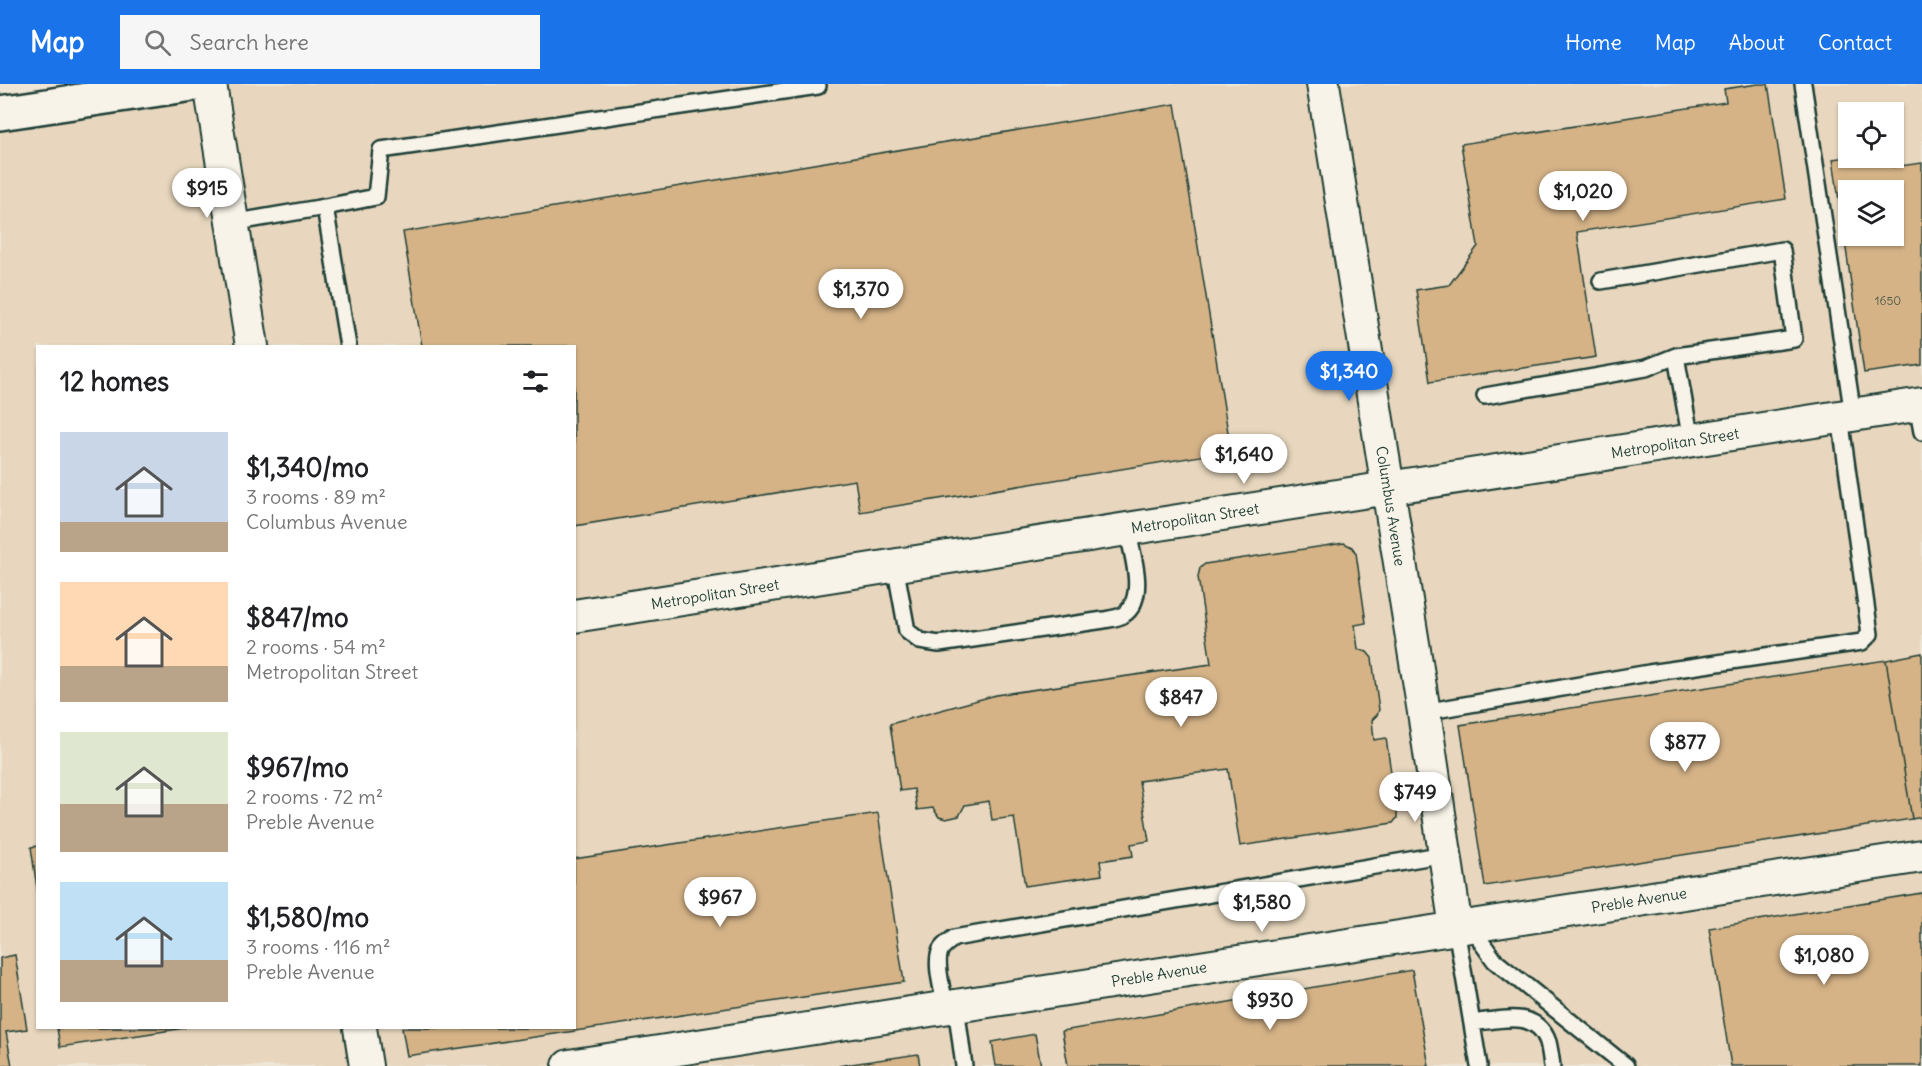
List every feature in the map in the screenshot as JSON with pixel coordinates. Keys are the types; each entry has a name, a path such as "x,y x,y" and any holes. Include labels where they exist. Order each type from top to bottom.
{"street":[{"path":"0,113 193,84"},
{"path":"210,84 252,345"},
{"name":"Columbus Avenue","path":"1323,84 1445,854 1466,927"},
{"name":"Metropolitan Street","path":"576,616 1846,416 1920,414"},
{"name":"Preble Avenue","path":"586,1064 1922,856"},
{"path":"360,1029 366,1066"}],"lane":[{"path":"1424,711 1649,673 1862,642 1870,634 1846,416 1803,84"},
{"path":"232,223 376,196 381,150 818,86"},
{"path":"325,207 348,345"},
{"path":"1485,396 1646,368 1676,356 1794,339 1782,250 1601,281"},
{"path":"1676,356 1691,441"},
{"path":"895,566 907,631 920,641 939,644 1104,620 1122,615 1134,602 1137,582 1127,529"},
{"path":"964,1066 951,1007 938,964 938,954 942,947 954,938 1445,854"},
{"path":"1466,927 1472,1023 1479,1066"},
{"path":"1466,927 1495,961 1626,1066"},
{"path":"1472,1023 1522,1018 1538,1027 1547,1041 1552,1066"}],"shaded area":[{"path":"193,84 1922,84 1922,1066 0,1066 0,113"}],"building":[{"path":"1768,84 1786,199 1577,232 1596,357 1430,382 1416,290 1449,285 1478,246 1461,144 1726,102 1724,89"},
{"path":"1175,104 1231,451 860,512 855,480 576,526 576,345 422,345 403,232"},
{"path":"1838,158 1838,168 1904,168 1904,165 1922,163 1922,365 1864,373 1846,246 1904,246 1904,180 1838,180 1838,194 1833,159"},
{"path":"1344,543 1352,547 1356,553 1366,623 1355,625 1358,649 1367,652 1372,658 1379,710 1372,720 1374,740 1386,738 1397,814 1393,823 1240,846 1228,769 1139,781 1149,841 1131,844 1133,856 1100,861 1102,875 1025,886 1014,817 992,820 989,801 965,805 959,816 946,819 939,817 933,808 917,810 914,789 900,791 890,724 996,695 1211,664 1198,577 1200,568 1205,564"},
{"path":"1922,653 1922,817 1912,819 1886,660"},
{"path":"1886,660 1912,819 1485,886 1460,725"},
{"path":"878,813 904,982 407,1056 402,1029 576,1029 576,859"},
{"path":"36,846 36,881 31,847"},
{"path":"1922,893 1922,1066 1731,1066 1709,928"},
{"path":"15,955 27,1029 6,1032 12,1066 0,1066 0,958"},
{"path":"1412,970 1429,1066 1068,1066 1062,1031"},
{"path":"57,1029 178,1029 60,1047"},
{"path":"1035,1034 1041,1066 996,1066 992,1042"},
{"path":"918,1054 920,1066 838,1066"}]}
